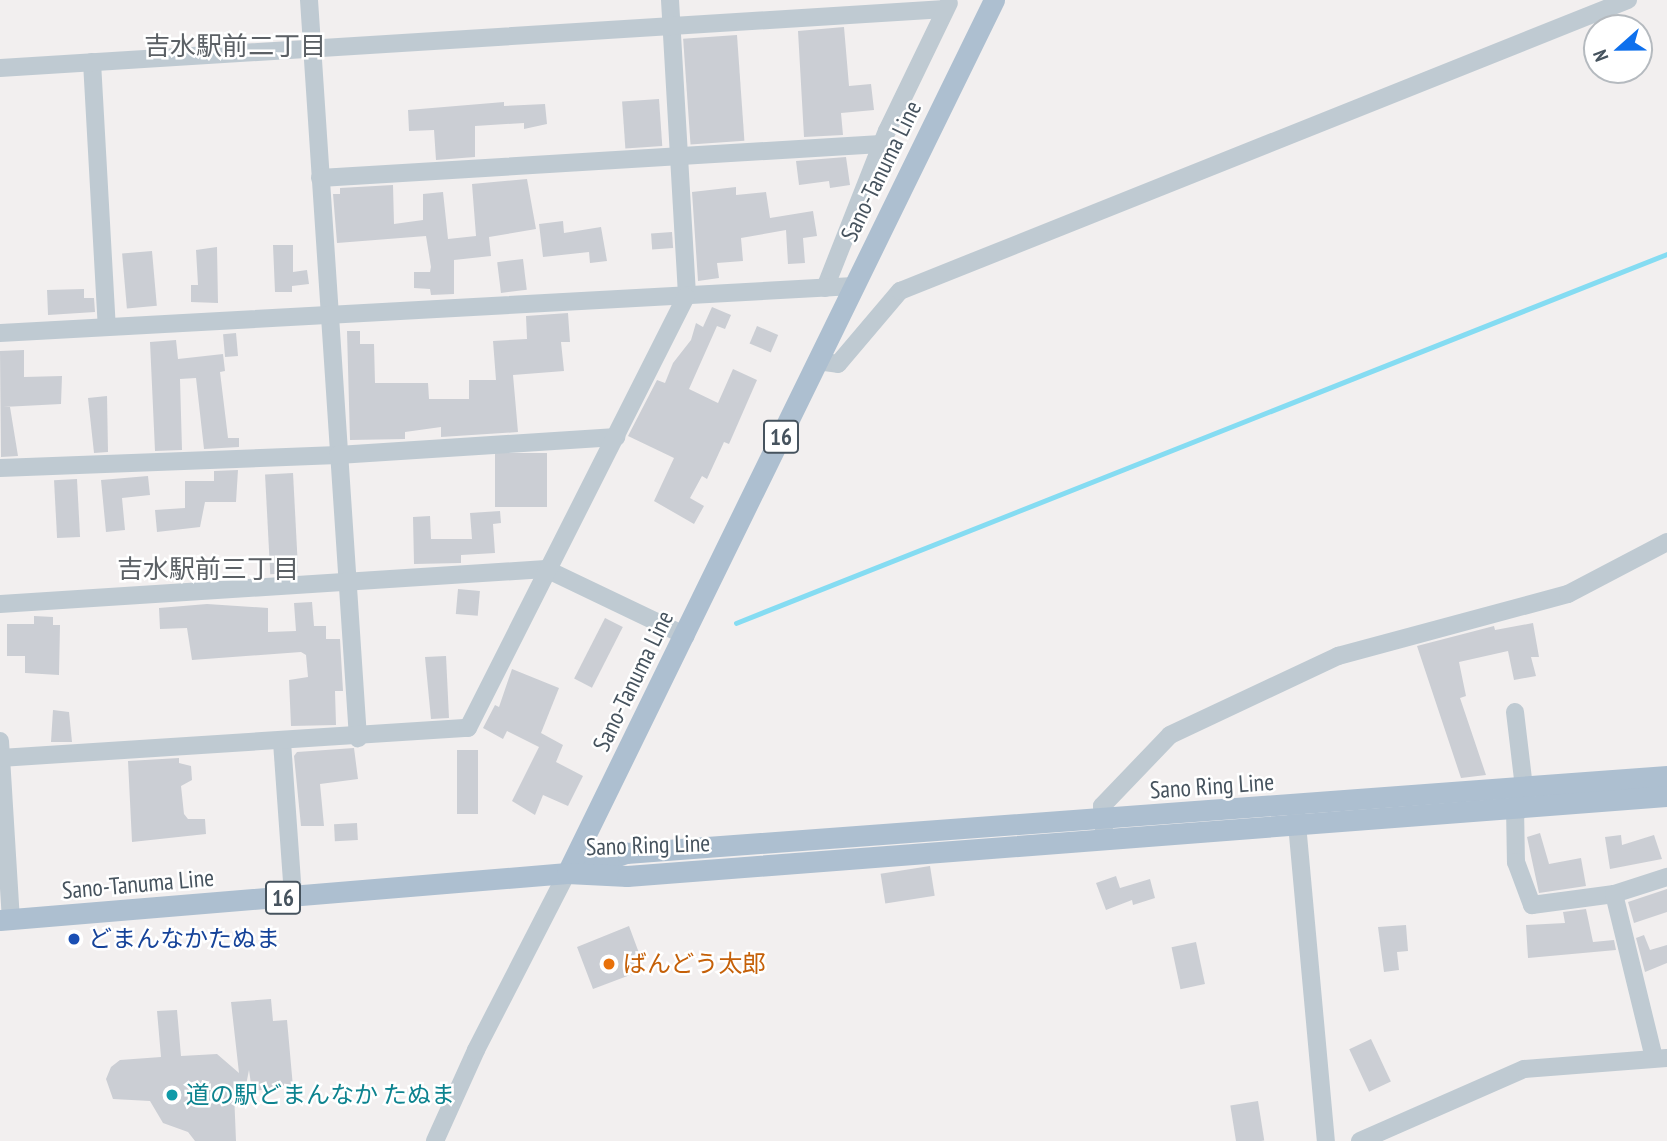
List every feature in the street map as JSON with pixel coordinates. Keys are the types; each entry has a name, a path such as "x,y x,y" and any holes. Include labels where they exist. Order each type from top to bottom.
{"main road":[{"name":"Sano-Tanuma Line","path":"6,920 567,873 685,636 993,0"},
{"name":"Sano Ring Line","path":"1296,815 1524,787 1667,776"},
{"name":"Sano Ring Line","path":"567,873 626,853 1104,829 1296,815 1515,807 1667,796"}],"street":[{"path":"309,0 358,738"},
{"path":"6,920 0,752 282,742 468,728 686,296 670,0"},
{"path":"817,361 838,363 900,291 1628,0"},
{"path":"0,68 671,26 948,5"},
{"path":"825,288 881,144 948,5"},
{"path":"92,62 107,327"},
{"path":"320,178 881,144"},
{"path":"0,333 854,286"},
{"path":"0,468 338,455 617,437"},
{"path":"1104,829 1102,806 1170,735 1338,656 1568,594 1667,542"},
{"path":"0,604 346,585 546,569 685,636"},
{"path":"1514,712 1524,787 1515,807 1516,862 1532,905 1614,894 1667,877"},
{"path":"282,742 293,897"},
{"path":"1296,815 1326,1141"},
{"path":"435,1141 476,1050 567,873"},
{"path":"1360,1141 1524,1069 1660,1058 1614,894"}],"building":[{"path":"844,27 849,86 871,84 874,110 841,113 843,135 804,137 798,31"},
{"path":"737,35 744,141 691,145 683,39"},
{"path":"659,99 662,146 625,148 622,102"},
{"path":"504,102 504,106 545,104 547,124 524,129 524,123 475,126 475,157 436,160 434,130 409,131 408,110"},
{"path":"846,157 850,185 830,188 829,181 799,185 796,161"},
{"path":"527,179 536,229 489,237 491,256 454,260 454,294 431,295 430,289 414,288 414,272 430,272 426,236 337,243 333,194 340,194 340,188 393,185 394,224 423,220 423,194 443,192 448,239 476,236 472,184"},
{"path":"736,187 736,195 766,192 770,218 813,211 817,236 803,238 805,263 788,264 786,230 741,238 743,261 717,263 719,278 698,281 692,192"},
{"path":"563,221 564,233 601,227 607,261 590,263 589,252 543,257 539,224"},
{"path":"672,232 673,248 652,249 651,233"},
{"path":"273,245 293,245 293,272 307,270 309,284 292,286 292,292 275,292"},
{"path":"217,247 218,303 191,302 191,285 198,285 196,250"},
{"path":"152,251 157,306 127,308 122,254"},
{"path":"523,259 527,290 501,293 497,262"},
{"path":"84,289 84,298 94,298 95,312 48,315 47,290"},
{"path":"712,307 731,315 725,329 717,326 689,389 718,403 733,369 757,380 729,444 724,442 707,479 702,476 690,498 704,506 694,524 654,501 674,458 628,436 657,380 665,383 673,363 691,340 696,323 703,327"},
{"path":"568,313 570,342 561,342 564,371 513,375 518,432 441,437 441,427 405,432 405,439 350,440 347,331 360,331 360,344 374,344 375,383 428,383 429,399 469,399 469,380 496,380 493,341 527,339 526,316"},
{"path":"757,326 778,335 771,352 750,343"},
{"path":"236,333 238,356 225,357 223,334"},
{"path":"176,340 178,359 223,354 225,371 220,372 228,438 239,438 239,447 204,449 196,378 180,379 182,450 155,451 150,342"},
{"path":"24,350 24,377 62,376 61,404 3,407 10,407 18,456 1,457 0,351"},
{"path":"107,396 108,452 94,453 88,398"},
{"path":"495,453 547,453 547,507 495,507"},
{"path":"238,470 236,502 205,502 200,527 157,532 155,510 185,508 185,481 214,481 214,471"},
{"path":"293,473 298,573 270,574 265,474"},
{"path":"148,476 150,495 122,498 125,530 106,532 101,480"},
{"path":"77,479 80,537 57,538 54,480"},
{"path":"500,511 501,523 493,524 495,553 461,555 461,563 414,564 413,517 430,516 431,539 472,539 470,513"},
{"path":"458,589 480,591 478,616 456,614"},
{"path":"312,602 314,626 326,626 326,639 340,639 343,691 335,691 336,725 291,726 289,680 308,677 306,655 301,652 192,660 187,628 160,629 159,608 207,604 268,608 268,632 296,631 294,603"},
{"path":"34,616 53,617 53,625 60,625 59,675 25,673 25,656 7,656 7,624 34,624"},
{"path":"605,618 623,627 592,688 574,679"},
{"path":"1533,623 1539,657 1531,657 1536,676 1514,680 1508,651 1459,662 1466,696 1460,698 1486,775 1461,778 1417,646 1494,626 1495,630"},
{"path":"446,656 449,718 431,719 425,657"},
{"path":"512,669 559,688 541,733 563,745 556,762 583,776 568,806 543,795 535,815 512,801 539,747 507,731 503,739 483,728 495,705 499,707"},
{"path":"53,710 69,712 72,742 51,742"},
{"path":"354,748 358,779 320,784 324,826 301,826 294,756 297,752"},
{"path":"457,750 478,750 478,814 457,814"},
{"path":"179,758 179,763 191,766 192,780 181,786 184,814 188,819 205,819 206,834 132,842 128,761"},
{"path":"357,823 358,840 335,841 334,824"},
{"path":"1540,833 1549,864 1581,858 1586,886 1539,893 1527,837"},
{"path":"1621,835 1622,845 1654,835 1662,859 1610,869 1605,837"},
{"path":"930,866 935,896 885,903 881,874"},
{"path":"1116,876 1120,888 1150,879 1155,898 1133,905 1132,900 1106,910 1096,883"},
{"path":"1667,889 1667,912 1634,923 1628,902"},
{"path":"1586,909 1593,942 1614,940 1616,950 1528,958 1526,925 1565,923 1563,912"},
{"path":"1406,925 1408,951 1397,952 1399,970 1384,972 1378,927"},
{"name":"ばんどう太郎","path":"629,926 639,953 631,956 638,972 593,989 577,947"},
{"path":"1644,935 1650,950 1667,945 1667,963 1645,972 1636,938"},
{"path":"1196,942 1205,984 1180,989 1172,947"},
{"path":"271,999 273,1021 287,1020 293,1087 252,1091 249,1070 244,1095 234,1092 236,1141 195,1141 188,1132 163,1123 150,1101 113,1099 106,1079 111,1067 120,1060 161,1057 157,1011 177,1010 181,1056 217,1054 239,1073 231,1002"},
{"path":"1371,1039 1391,1082 1369,1092 1349,1049"},
{"path":"1258,1101 1264,1141 1236,1141 1230,1105"}],"waterway":[{"path":"736,623 1667,254"}],"place":[{"name":"どまんなかたぬま","path":"74,939"},
{"name":"ばんどう太郎","path":"609,964"},
{"name":"道の駅どまんなか たぬま","path":"172,1095"}],"district":[{"name":"吉水駅前二丁目","path":"235,46"},
{"name":"吉水駅前三丁目","path":"208,569"}]}
